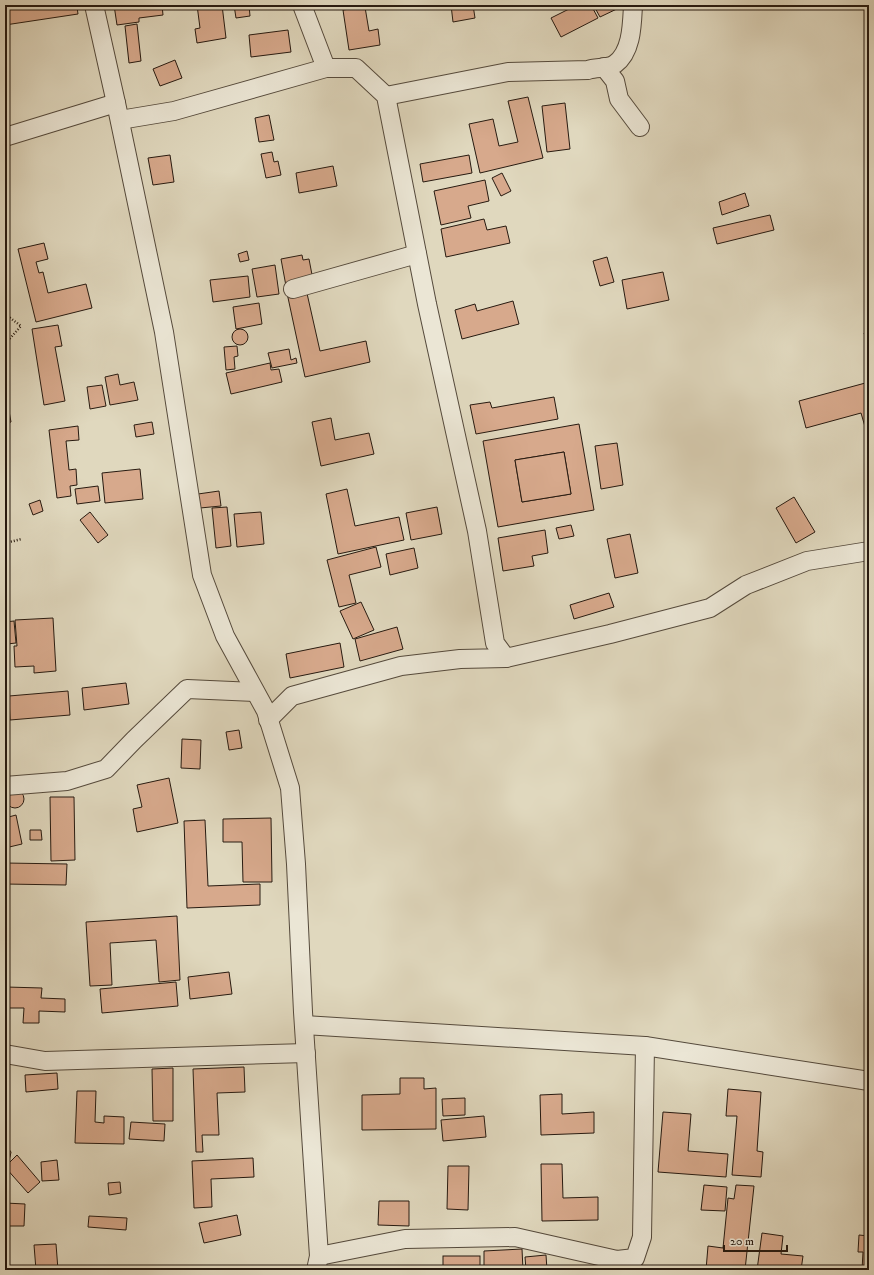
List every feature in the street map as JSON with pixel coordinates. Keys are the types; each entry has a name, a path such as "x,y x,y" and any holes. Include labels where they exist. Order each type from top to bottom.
{"street":[{"path":"94,5 164,332 202,575 225,636 266,711 290,788 296,864 317,1263 405,1240 515,1237 617,1260 635,1258 642,1237 645,1046"},
{"path":"302,5 326,68"},
{"path":"386,96 508,72 588,70 614,65 625,53 631,27 633,5"},
{"path":"604,67 615,81 619,99 640,127"},
{"path":"5,137 118,112 174,111 326,68 356,68 386,96 427,304 477,532 495,643 506,658"},
{"path":"293,289 417,254"},
{"path":"268,720 292,696 401,666 460,659 506,658 610,634 710,608 746,585 807,561 869,551"},
{"path":"5,786 67,780 106,769 187,689 256,692"},
{"path":"304,1025 645,1046 869,1081"},
{"path":"5,1054 45,1061 306,1053"}],"path":[{"path":"5,314 21,326 5,344"},
{"path":"5,543 22,539"}],"building":[{"path":"5,5 66,5 67,9 77,7 78,14 5,25"},
{"path":"114,5 162,5 163,15 139,18 139,22 117,25"},
{"path":"197,5 222,5 226,38 197,43 195,29 200,28"},
{"path":"234,5 249,5 250,16 236,18"},
{"path":"451,5 473,5 475,18 453,22"},
{"path":"577,5 591,5 598,18 561,37 551,18"},
{"path":"758,5 771,5 759,9"},
{"path":"594,6 623,6 600,17"},
{"path":"365,7 369,31 378,29 380,45 349,50 343,10"},
{"path":"137,24 141,61 129,63 125,26"},
{"path":"288,30 291,52 251,57 249,35"},
{"path":"175,60 182,78 160,86 153,69"},
{"path":"528,97 543,158 480,173 469,124 493,119 499,146 518,142 508,101"},
{"path":"565,103 570,149 547,152 542,106"},
{"path":"269,115 274,140 259,142 255,118"},
{"path":"272,152 274,162 278,161 281,175 266,178 261,154"},
{"path":"170,155 174,182 153,185 148,158"},
{"path":"469,155 472,173 423,182 420,164"},
{"path":"333,166 337,186 299,193 296,173"},
{"path":"502,173 511,191 501,196 492,178"},
{"path":"485,180 489,201 468,206 471,218 441,225 434,191"},
{"path":"745,193 749,206 722,215 719,202"},
{"path":"770,215 774,230 717,244 713,228"},
{"path":"484,219 487,230 506,226 510,243 446,257 441,229"},
{"path":"44,243 48,259 36,262 39,273 43,272 48,293 86,284 92,308 36,322 18,249"},
{"path":"247,251 249,260 240,262 238,254"},
{"path":"302,255 303,260 309,259 313,280 286,286 281,259"},
{"path":"607,257 614,282 600,286 593,261"},
{"path":"275,265 279,294 257,297 252,269"},
{"path":"663,272 669,300 627,309 622,280"},
{"path":"248,276 250,297 213,302 210,280"},
{"path":"306,289 320,351 366,341 370,362 305,377 287,293"},
{"path":"513,301 519,324 462,339 455,310 475,304 477,311"},
{"path":"259,303 262,324 236,329 233,307"},
{"path":"58,325 62,346 55,347 65,401 44,405 32,329"},
{"path":"237,329 243,329 248,334 246,343 243,345 237,345 232,340 232,334"},
{"path":"869,331 869,349 864,333"},
{"path":"237,346 238,356 234,357 235,369 226,370 224,347"},
{"path":"289,349 291,360 296,358 297,363 272,368 268,353"},
{"path":"270,363 271,370 279,369 282,382 231,394 226,373"},
{"path":"118,374 120,385 134,382 138,400 110,405 105,377"},
{"path":"869,382 868,437 861,413 806,428 799,401"},
{"path":"102,385 106,406 90,409 87,387"},
{"path":"554,397 558,419 476,434 470,405 490,402 492,408"},
{"path":"7,400 11,422 5,424 5,401"},
{"path":"331,418 335,440 369,433 374,454 321,466 312,422"},
{"path":"152,422 154,434 136,437 134,425"},
{"path":"579,424 594,510 498,527 483,441","holes":["564,452 571,494 522,502 515,460"]},
{"path":"78,426 79,440 66,441 69,470 76,469 77,485 70,486 71,496 57,498 49,430"},
{"path":"617,443 623,485 601,489 595,446"},
{"path":"564,452 571,494 522,502 515,460"},
{"path":"140,469 143,499 105,503 102,473"},
{"path":"98,486 100,501 77,504 75,489"},
{"path":"347,489 355,526 399,517 404,540 338,554 326,494"},
{"path":"219,491 221,506 200,508 198,494"},
{"path":"794,497 815,532 796,543 776,508"},
{"path":"40,500 43,511 33,515 29,504"},
{"path":"227,507 231,546 216,548 212,508"},
{"path":"437,507 442,534 411,540 406,513"},
{"path":"90,512 108,535 98,543 80,520"},
{"path":"261,512 264,544 237,547 234,514"},
{"path":"571,525 574,536 559,539 556,528"},
{"path":"545,530 548,553 532,556 534,566 503,571 498,538"},
{"path":"630,534 638,573 615,578 607,539"},
{"path":"376,547 381,567 349,575 356,603 339,607 327,560"},
{"path":"414,548 418,568 390,575 386,554"},
{"path":"609,593 614,607 574,619 570,605"},
{"path":"361,602 374,630 353,639 340,611"},
{"path":"53,618 56,671 34,673 34,666 15,667 14,646 17,646 15,620"},
{"path":"14,621 16,643 7,644 7,650 5,650 5,622"},
{"path":"397,627 403,649 360,661 355,639"},
{"path":"340,643 344,667 290,678 286,654"},
{"path":"126,683 129,704 84,710 82,688"},
{"path":"68,691 70,715 10,720 9,696"},
{"path":"239,730 242,748 229,750 226,732"},
{"path":"182,739 201,740 200,769 181,768"},
{"path":"169,778 178,823 137,832 133,809 142,807 137,785"},
{"path":"15,790 21,793 24,799 21,805 15,808 9,805 6,799 9,793"},
{"path":"50,797 74,797 75,860 51,861"},
{"path":"16,815 22,844 5,848 5,818"},
{"path":"271,818 272,882 243,882 242,842 223,842 223,819"},
{"path":"205,820 208,886 260,884 260,905 187,908 184,821"},
{"path":"30,830 41,830 42,840 30,840"},
{"path":"5,863 67,864 66,885 5,884"},
{"path":"177,916 180,980 159,982 156,940 110,943 112,985 90,986 86,922"},
{"path":"229,972 232,994 190,999 188,977"},
{"path":"176,982 178,1006 102,1013 100,989"},
{"path":"6,987 42,988 41,998 65,999 65,1012 39,1011 39,1023 23,1023 24,1008 5,1008"},
{"path":"244,1067 245,1092 217,1093 219,1135 202,1135 203,1152 196,1152 193,1069"},
{"path":"173,1068 173,1121 153,1121 152,1069"},
{"path":"57,1073 58,1089 26,1092 25,1075"},
{"path":"400,1078 424,1078 424,1089 436,1088 436,1129 362,1130 362,1095 400,1094"},
{"path":"728,1089 761,1092 757,1151 763,1152 761,1177 732,1175 737,1116 726,1116"},
{"path":"77,1091 96,1091 95,1122 104,1123 104,1116 124,1117 124,1144 75,1143"},
{"path":"562,1094 562,1114 594,1112 594,1133 541,1135 540,1095"},
{"path":"465,1098 465,1115 443,1116 442,1099"},
{"path":"663,1112 691,1114 688,1151 728,1154 726,1177 658,1172"},
{"path":"484,1116 486,1137 443,1141 441,1120"},
{"path":"131,1122 165,1124 164,1141 129,1139"},
{"path":"5,1147 11,1152 8,1161 5,1161"},
{"path":"17,1155 40,1182 28,1193 5,1167"},
{"path":"253,1158 254,1177 211,1179 212,1207 194,1208 192,1161"},
{"path":"57,1160 59,1180 42,1181 41,1162"},
{"path":"541,1164 562,1164 563,1198 598,1197 598,1220 542,1221"},
{"path":"448,1166 469,1166 468,1210 447,1209"},
{"path":"120,1182 121,1193 109,1195 108,1183"},
{"path":"704,1185 727,1187 725,1211 701,1210"},
{"path":"736,1185 754,1186 745,1270 706,1270 708,1246 723,1248 728,1198 734,1199"},
{"path":"379,1201 409,1201 409,1226 378,1225"},
{"path":"5,1203 25,1204 24,1226 5,1226"},
{"path":"237,1215 241,1235 204,1243 199,1223"},
{"path":"89,1216 127,1218 126,1230 88,1227"},
{"path":"762,1233 783,1236 781,1254 803,1256 801,1270 757,1270"},
{"path":"859,1235 869,1236 869,1270 862,1270 863,1252 858,1252"},
{"path":"56,1244 58,1270 36,1270 34,1245"},
{"path":"522,1249 523,1270 484,1270 484,1251"},
{"path":"546,1255 547,1270 526,1270 525,1257"},
{"path":"443,1256 480,1256 480,1270 443,1270"}]}
